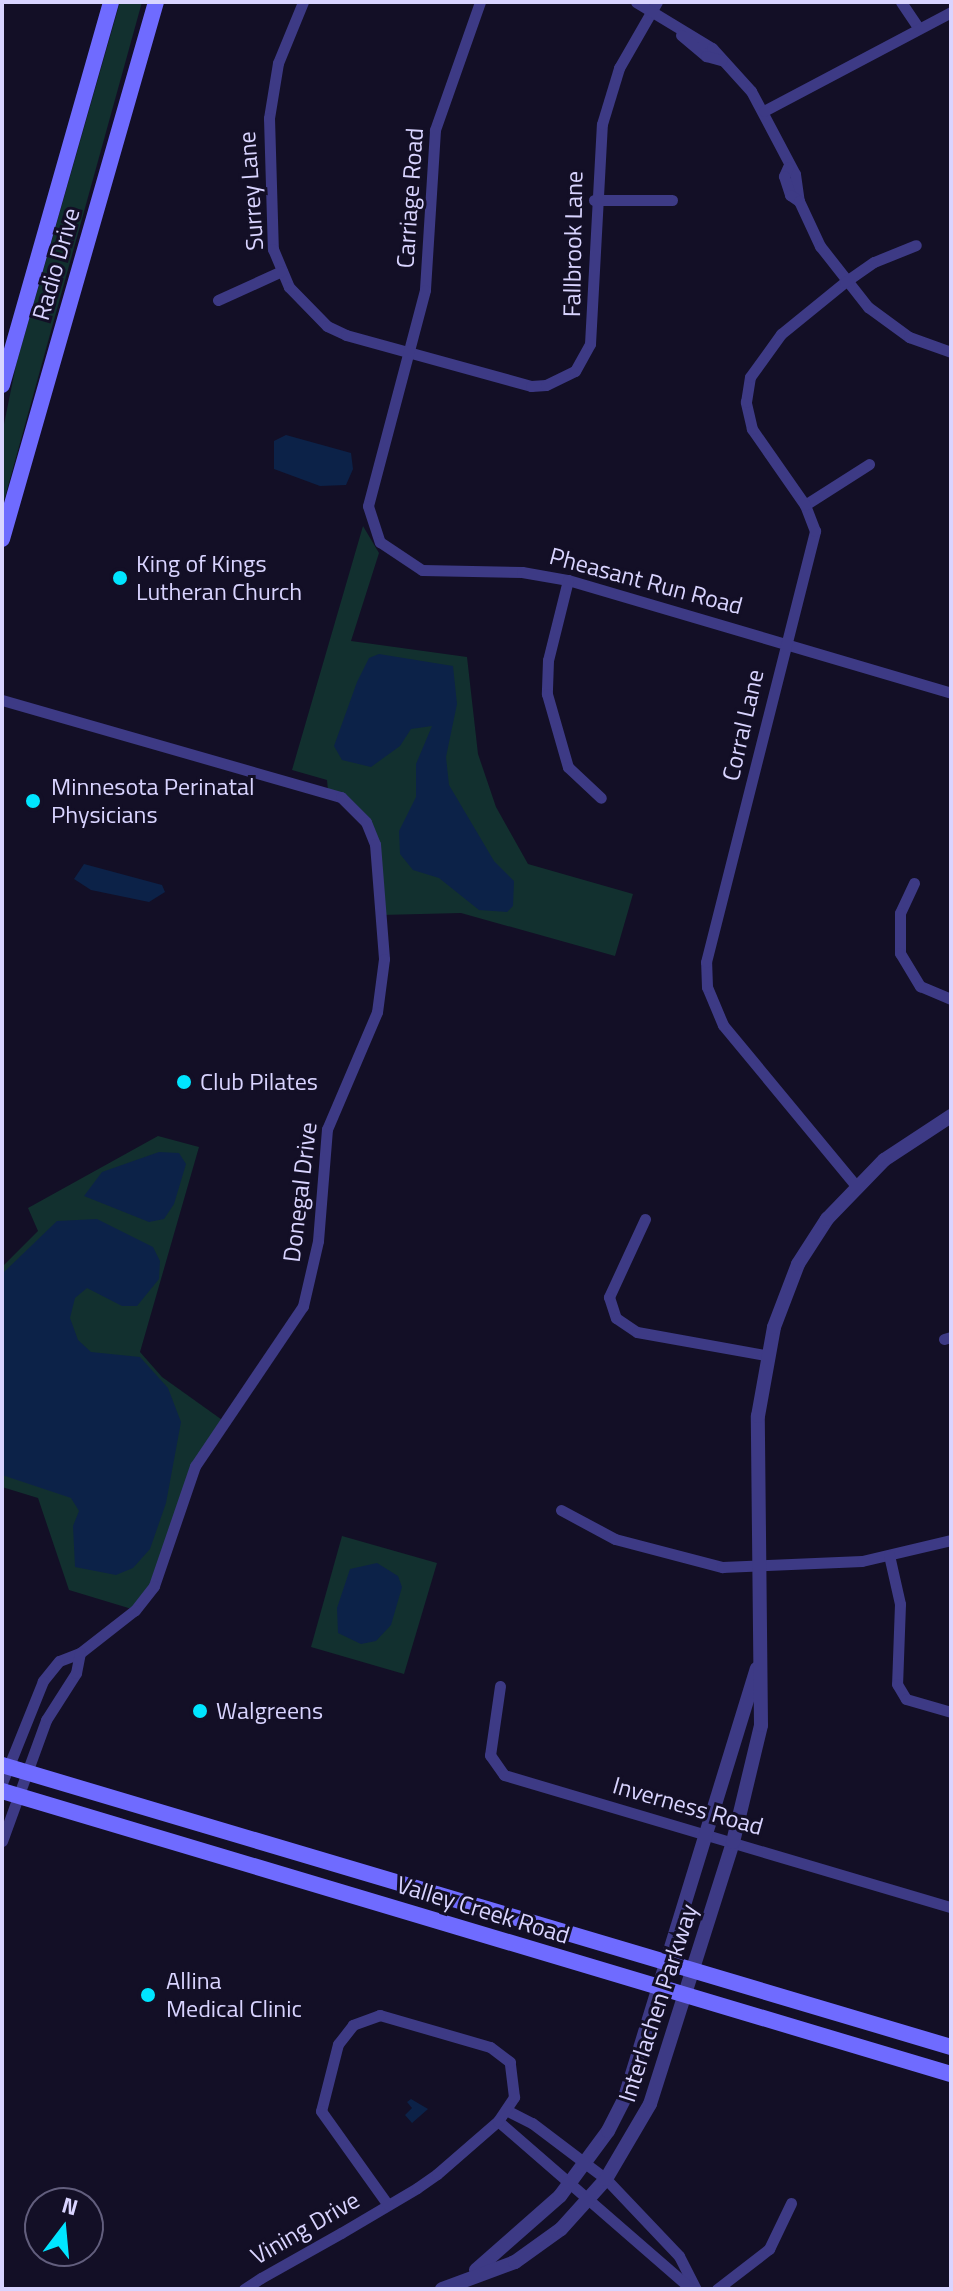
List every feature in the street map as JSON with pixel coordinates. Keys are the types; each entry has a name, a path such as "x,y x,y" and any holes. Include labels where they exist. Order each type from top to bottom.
{"main road":[{"name":"Radio Drive","path":"2,385 111,2"},
{"name":"Radio Drive","path":"2,539 156,2"},
{"name":"Valley Creek Road","path":"4,1772 27,1772 951,2047"},
{"name":"Valley Creek Road","path":"10,1793 951,2074"}],"street":[{"name":"Surrey Lane","path":"303,2 278,63 269,118 270,221 282,271 306,308 327,326 409,354"},
{"name":"Carriage Road","path":"409,354 430,261 440,103 480,2"},
{"path":"636,2 654,7 698,51 721,60 764,111 788,167 787,186 799,201 820,246 845,282 868,307 909,337 951,352"},
{"path":"901,2 918,27"},
{"name":"Fallbrook Lane","path":"409,354 531,386 546,385 575,371 593,331 594,200 608,98 654,7"},
{"path":"764,111 951,12"},
{"path":"594,200 672,200"},
{"name":"Corral Lane","path":"857,1187 723,1025 707,987 708,939 763,746 785,641 814,542 805,505 752,429 746,402 750,377 781,334 845,282 874,262 916,245"},
{"path":"218,300 282,271"},
{"name":"Pheasant Run Road","path":"409,354 370,492 368,510 380,542 422,570 522,572 568,580 785,641 951,693"},
{"path":"805,505 869,464"},
{"path":"568,580 548,660 547,694 568,767 601,798"},
{"name":"Donegal Drive","path":"2,700 328,791 366,822 377,857 383,987 374,1022 327,1129 318,1241 307,1296 285,1338 195,1466 154,1586 135,1610 80,1653 59,1661 43,1681 4,1772"},
{"path":"914,883 900,913 900,953 920,986 951,999"},
{"name":"Interlachen Parkway","path":"442,2289 539,2248 589,2200 606,2179 650,2104 733,1842 761,1725 758,1416 765,1355 798,1264 827,1219 884,1160 951,1116"},
{"path":"645,1219 609,1297 616,1318 637,1332 765,1355"},
{"path":"561,1510 615,1539 685,1561 760,1567 889,1555 951,1540"},
{"path":"889,1555 900,1604 900,1692 906,1699 951,1712"},
{"path":"2,1841 10,1793 27,1772 46,1720 76,1673 80,1653"},
{"name":"Interlachen Parkway","path":"466,2277 533,2224 569,2183 625,2097 662,1988 759,1661"},
{"name":"Inverness Road","path":"500,1686 490,1755 497,1771 951,1907"},
{"name":"Vining Drive","path":"244,2289 388,2205 437,2174 498,2121 514,2097 510,2062 490,2047 380,2015 353,2025 338,2044 321,2111 388,2205"},
{"path":"506,2110 532,2123 606,2179 679,2256 693,2289"},
{"path":"498,2121 693,2289"},
{"path":"717,2289 769,2249 791,2203"}],"green space":[{"path":"120,2 142,2 2,508 2,434 16,365"},
{"path":"363,526 379,553 351,641 467,657 478,754 496,807 528,864 633,894 615,956 461,913 381,915 372,832 328,791 327,780 292,770"},
{"path":"158,1136 199,1147 140,1352 162,1377 225,1422 209,1444 170,1551 135,1610 69,1590 38,1498 2,1487 2,1267 38,1231 28,1208"},
{"path":"342,1536 437,1563 404,1674 311,1647"}],"water":[{"path":"286,435 351,453 353,469 346,485 320,486 274,469 274,441"},
{"path":"379,654 453,666 457,704 446,757 449,785 494,861 514,881 513,906 507,912 479,910 439,878 413,870 400,854 399,831 416,797 416,764 432,726 411,729 400,746 371,767 342,760 334,746 357,682 369,658"},
{"path":"84,864 162,885 165,892 149,902 91,890 74,879"},
{"path":"159,1152 179,1153 186,1164 174,1204 164,1219 149,1222 84,1196 102,1172"},
{"path":"97,1219 153,1247 160,1261 159,1279 137,1306 122,1306 87,1288 75,1298 70,1318 78,1340 91,1352 140,1357 168,1388 181,1422 166,1503 150,1549 133,1568 116,1575 75,1567 73,1526 79,1511 71,1498 2,1475 2,1274 57,1221"},
{"path":"377,1563 398,1576 402,1587 391,1625 376,1641 361,1644 338,1633 337,1608 350,1569"},
{"path":"411,2099 428,2109 412,2123 405,2115 412,2108 407,2102"}],"place":[{"name":"King of Kings Lutheran Church","path":"120,578"},
{"name":"Minnesota Perinatal Physicians","path":"33,801"},
{"name":"Club Pilates","path":"184,1082"},
{"name":"Walgreens","path":"200,1711"},
{"name":"Allina Medical Clinic","path":"148,1995"}]}
